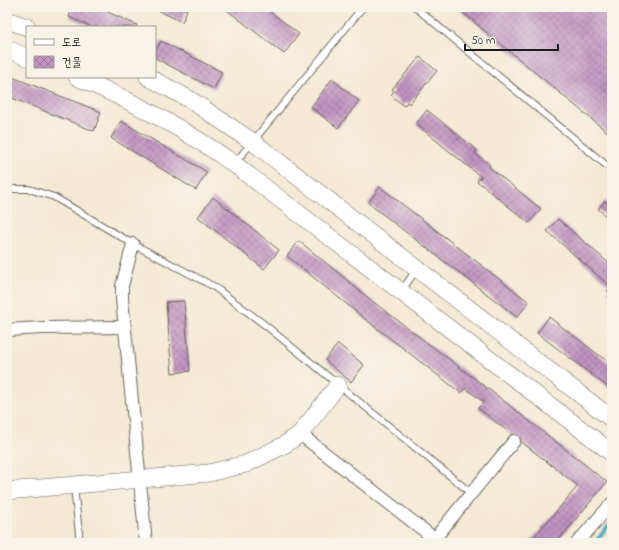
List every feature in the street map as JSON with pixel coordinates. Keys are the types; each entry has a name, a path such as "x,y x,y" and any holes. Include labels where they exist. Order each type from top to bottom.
{"main road":[{"path":"7,20 26,27"},
{"path":"7,50 26,57"},
{"path":"79,78 131,102 204,143 234,164 612,453"},
{"path":"150,78 189,99 253,142 612,419"},
{"path":"7,490 74,485 227,469 268,454 300,434 338,385"}],"street":[{"path":"133,244 122,286 124,327 146,543"},
{"path":"7,330 124,327"},
{"path":"300,434 433,541 514,441"},
{"path":"577,543 612,503"}],"lane":[{"path":"234,164 363,7"},
{"path":"414,7 612,170"},
{"path":"7,188 29,189 54,197 133,244 212,286 265,325 472,493"},
{"path":"401,291 417,269"},
{"path":"74,485 80,543"}],"building":[{"path":"73,7 96,7 137,25 90,26 69,17"},
{"path":"151,7 181,7 187,10 182,22"},
{"path":"223,7 264,7 299,34 284,54"},
{"path":"456,7 612,7 612,136"},
{"path":"161,41 222,72 214,89 156,59 156,50"},
{"path":"420,57 437,71 409,104 407,102 404,106 391,95 394,91 392,89"},
{"path":"7,75 101,112 94,131 7,96"},
{"path":"332,79 359,101 338,128 311,107"},
{"path":"427,110 477,150 475,153 490,165 489,167 541,209 529,223 477,181 481,177 416,124"},
{"path":"121,121 207,172 196,190 111,138"},
{"path":"380,187 529,302 517,317 368,203"},
{"path":"213,197 279,250 264,269 198,217"},
{"path":"605,201 612,207 612,221 598,209"},
{"path":"558,219 612,266 612,296 607,291 611,287 547,231"},
{"path":"299,241 376,304 491,391 607,482 556,543 529,543 578,486 478,408 484,402 465,388 461,393 365,319 287,256"},
{"path":"184,301 190,371 172,373 166,302"},
{"path":"549,317 612,365 612,390 537,333"},
{"path":"338,344 364,365 351,382 325,360"}],"waterway":[{"path":"594,543 612,522"}]}
